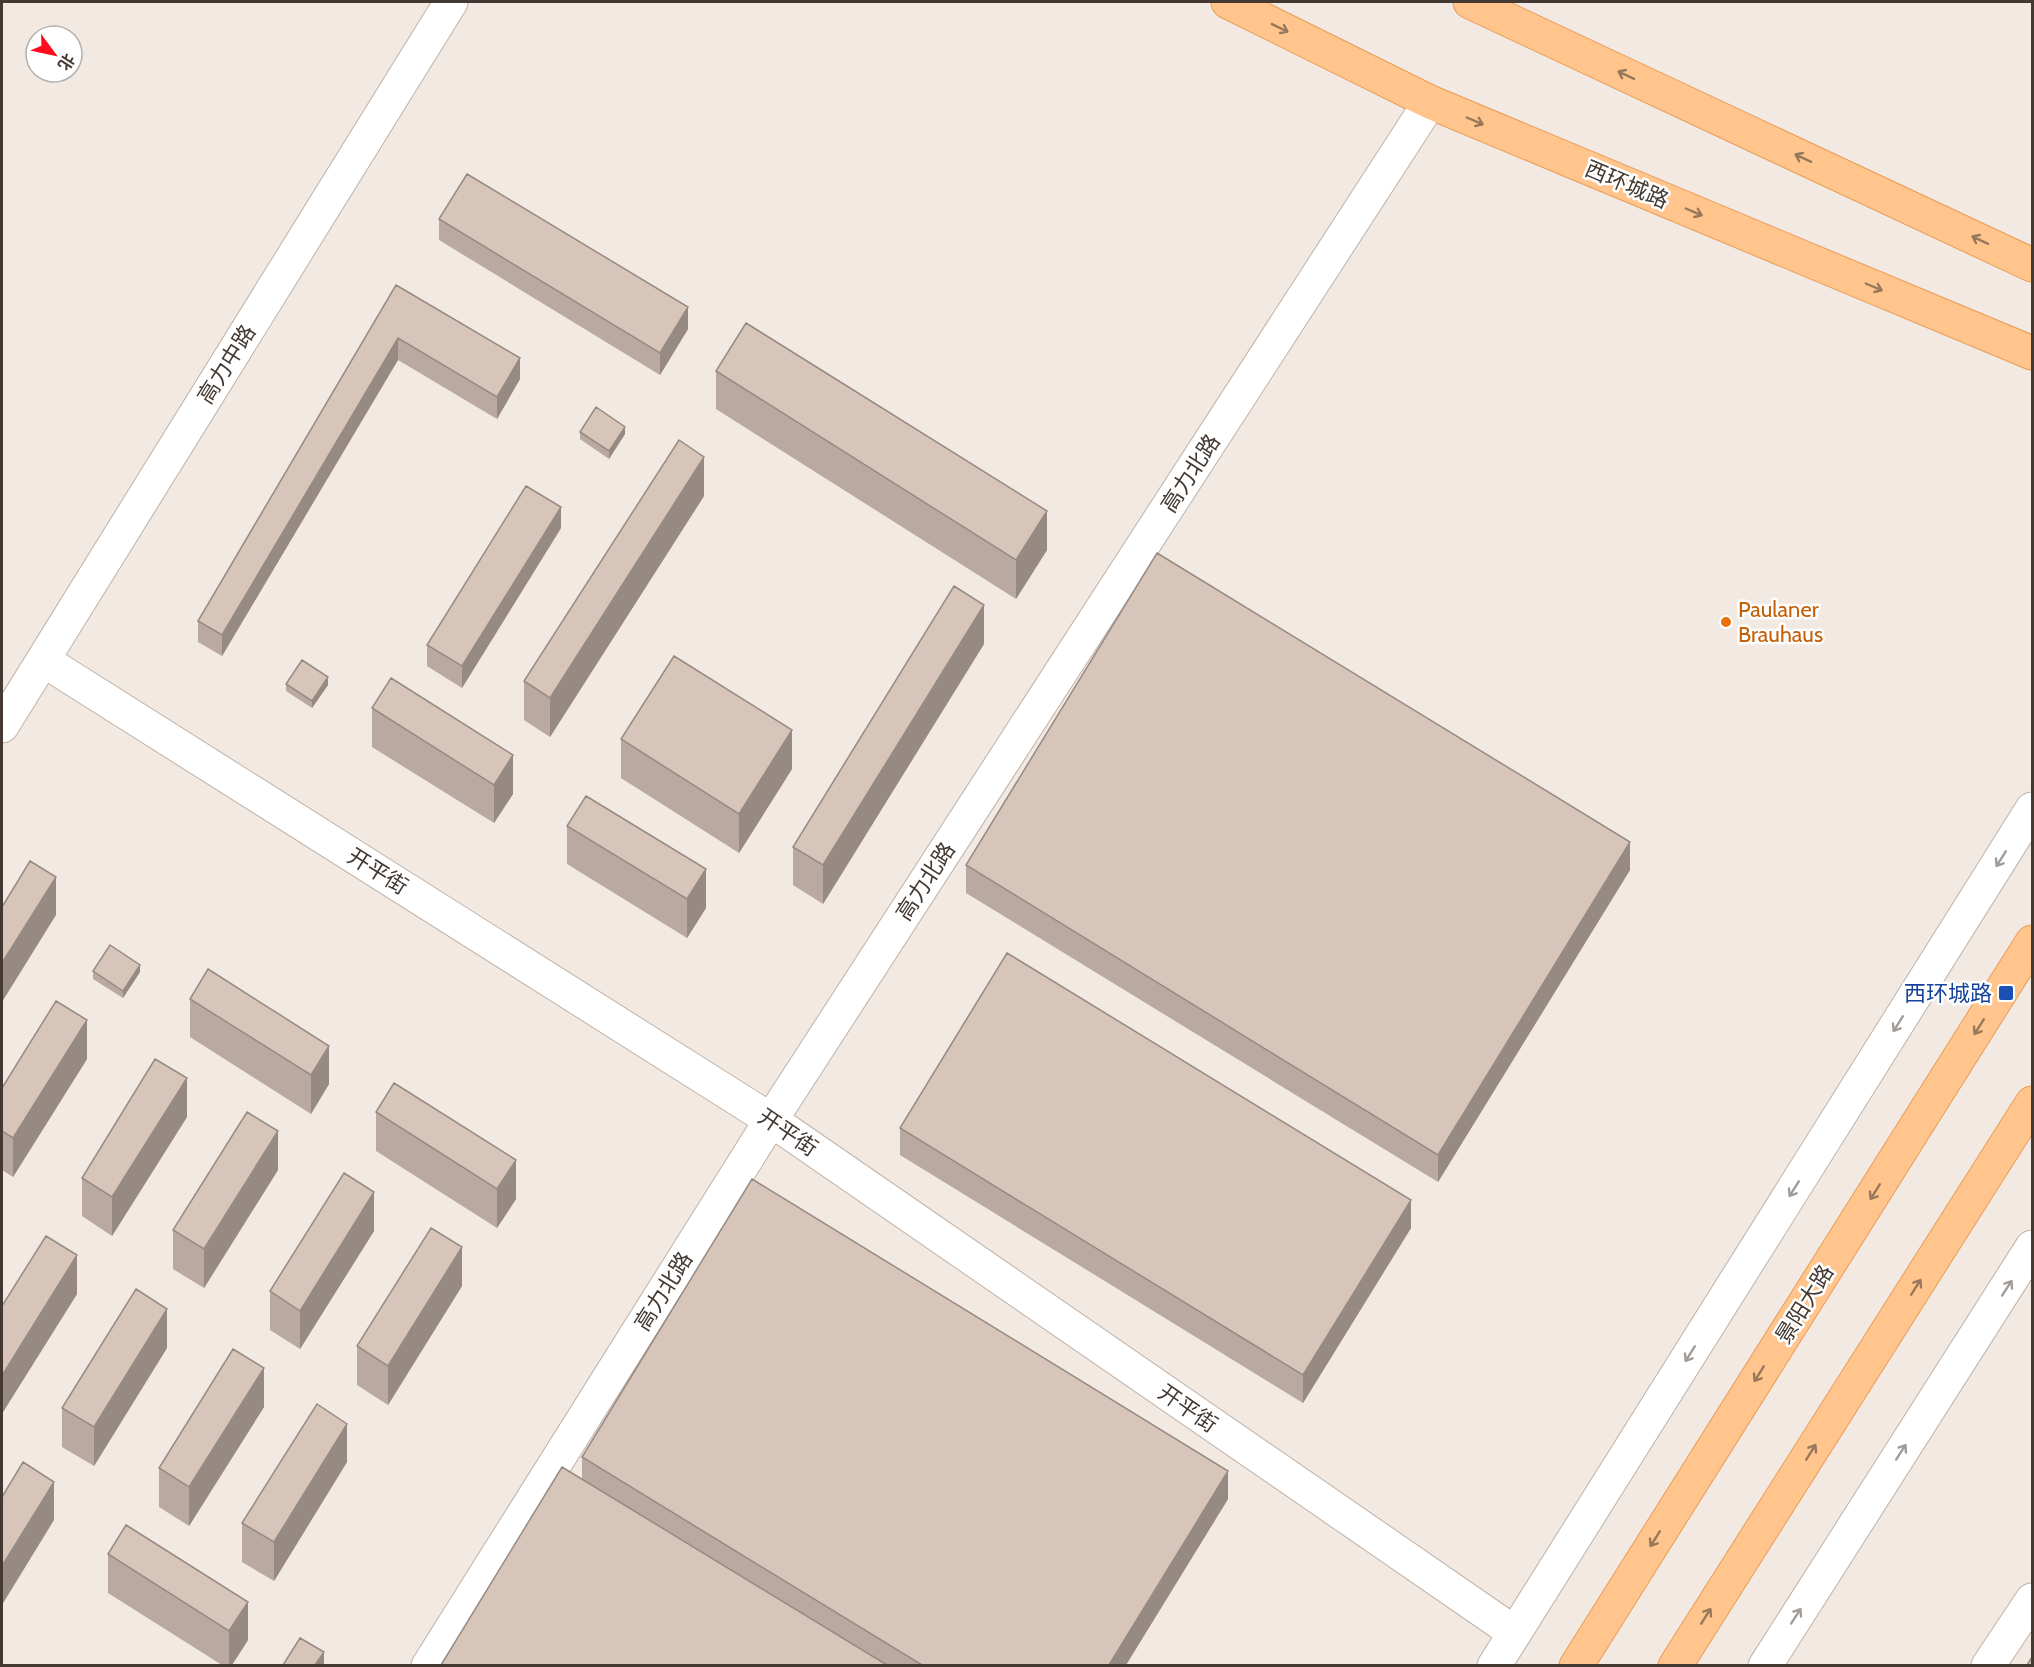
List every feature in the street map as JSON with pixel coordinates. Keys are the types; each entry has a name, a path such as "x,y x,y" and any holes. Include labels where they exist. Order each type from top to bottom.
{"main road":[{"name":"西环城路","path":"1228,2 1430,102 2032,353"},
{"path":"1470,2 2032,265"},
{"name":"景阳大路","path":"1576,1665 2032,942"},
{"path":"1675,1665 2032,1103"}],"street":[{"name":"高力中路","path":"2,726 451,2"},
{"name":"高力北路","path":"428,1665 771,1120 1430,102"},
{"name":"开平街","path":"43,660 771,1120 1515,1633"},
{"path":"1494,1665 2032,809"},
{"path":"1765,1665 2032,1247"},
{"path":"1988,1665 2032,1600"}],"building":[{"path":"467,174 688,307 660,353 439,219"},
{"path":"396,285 520,358 497,397 398,338 222,635 198,621"},
{"path":"746,323 1047,511 1016,560 716,371"},
{"path":"596,407 625,427 609,451 580,432"},
{"path":"679,440 704,457 550,698 524,681"},
{"path":"526,486 561,507 462,666 427,645"},
{"path":"1157,553 1630,842 1438,1155 966,865"},
{"path":"954,586 984,605 823,865 793,847"},
{"path":"674,656 792,730 739,814 621,739"},
{"path":"302,660 328,677 312,701 286,684"},
{"path":"391,678 513,755 494,785 372,708"},
{"path":"586,796 706,869 687,899 567,826"},
{"path":"30,861 56,877 2,963 2,907"},
{"path":"110,945 140,965 123,991 93,971"},
{"path":"1007,953 1411,1200 1303,1375 900,1128"},
{"path":"208,969 329,1046 311,1075 190,999"},
{"path":"56,1001 87,1020 13,1138 2,1131 2,1088"},
{"path":"155,1059 187,1078 112,1197 82,1178"},
{"path":"394,1083 516,1160 497,1189 376,1112"},
{"path":"247,1112 278,1131 204,1249 173,1230"},
{"path":"344,1173 374,1192 300,1311 270,1291"},
{"path":"752,1179 1228,1471 1109,1665 922,1665 582,1457"},
{"path":"431,1228 462,1247 388,1366 357,1346"},
{"path":"46,1236 77,1255 3,1374 2,1306"},
{"path":"136,1289 167,1309 94,1427 62,1408"},
{"path":"233,1349 264,1368 189,1487 159,1468"},
{"path":"317,1404 347,1424 274,1542 242,1523"},
{"path":"23,1462 54,1482 2,1566 2,1497"},
{"path":"562,1467 887,1665 441,1665"},
{"path":"126,1525 248,1602 229,1631 108,1554"},
{"path":"300,1638 324,1652 315,1665 283,1665"}],"place":[{"name":"Paulaner Brauhaus","path":"1726,622"},
{"name":"西环城路","path":"2006,993"}]}
